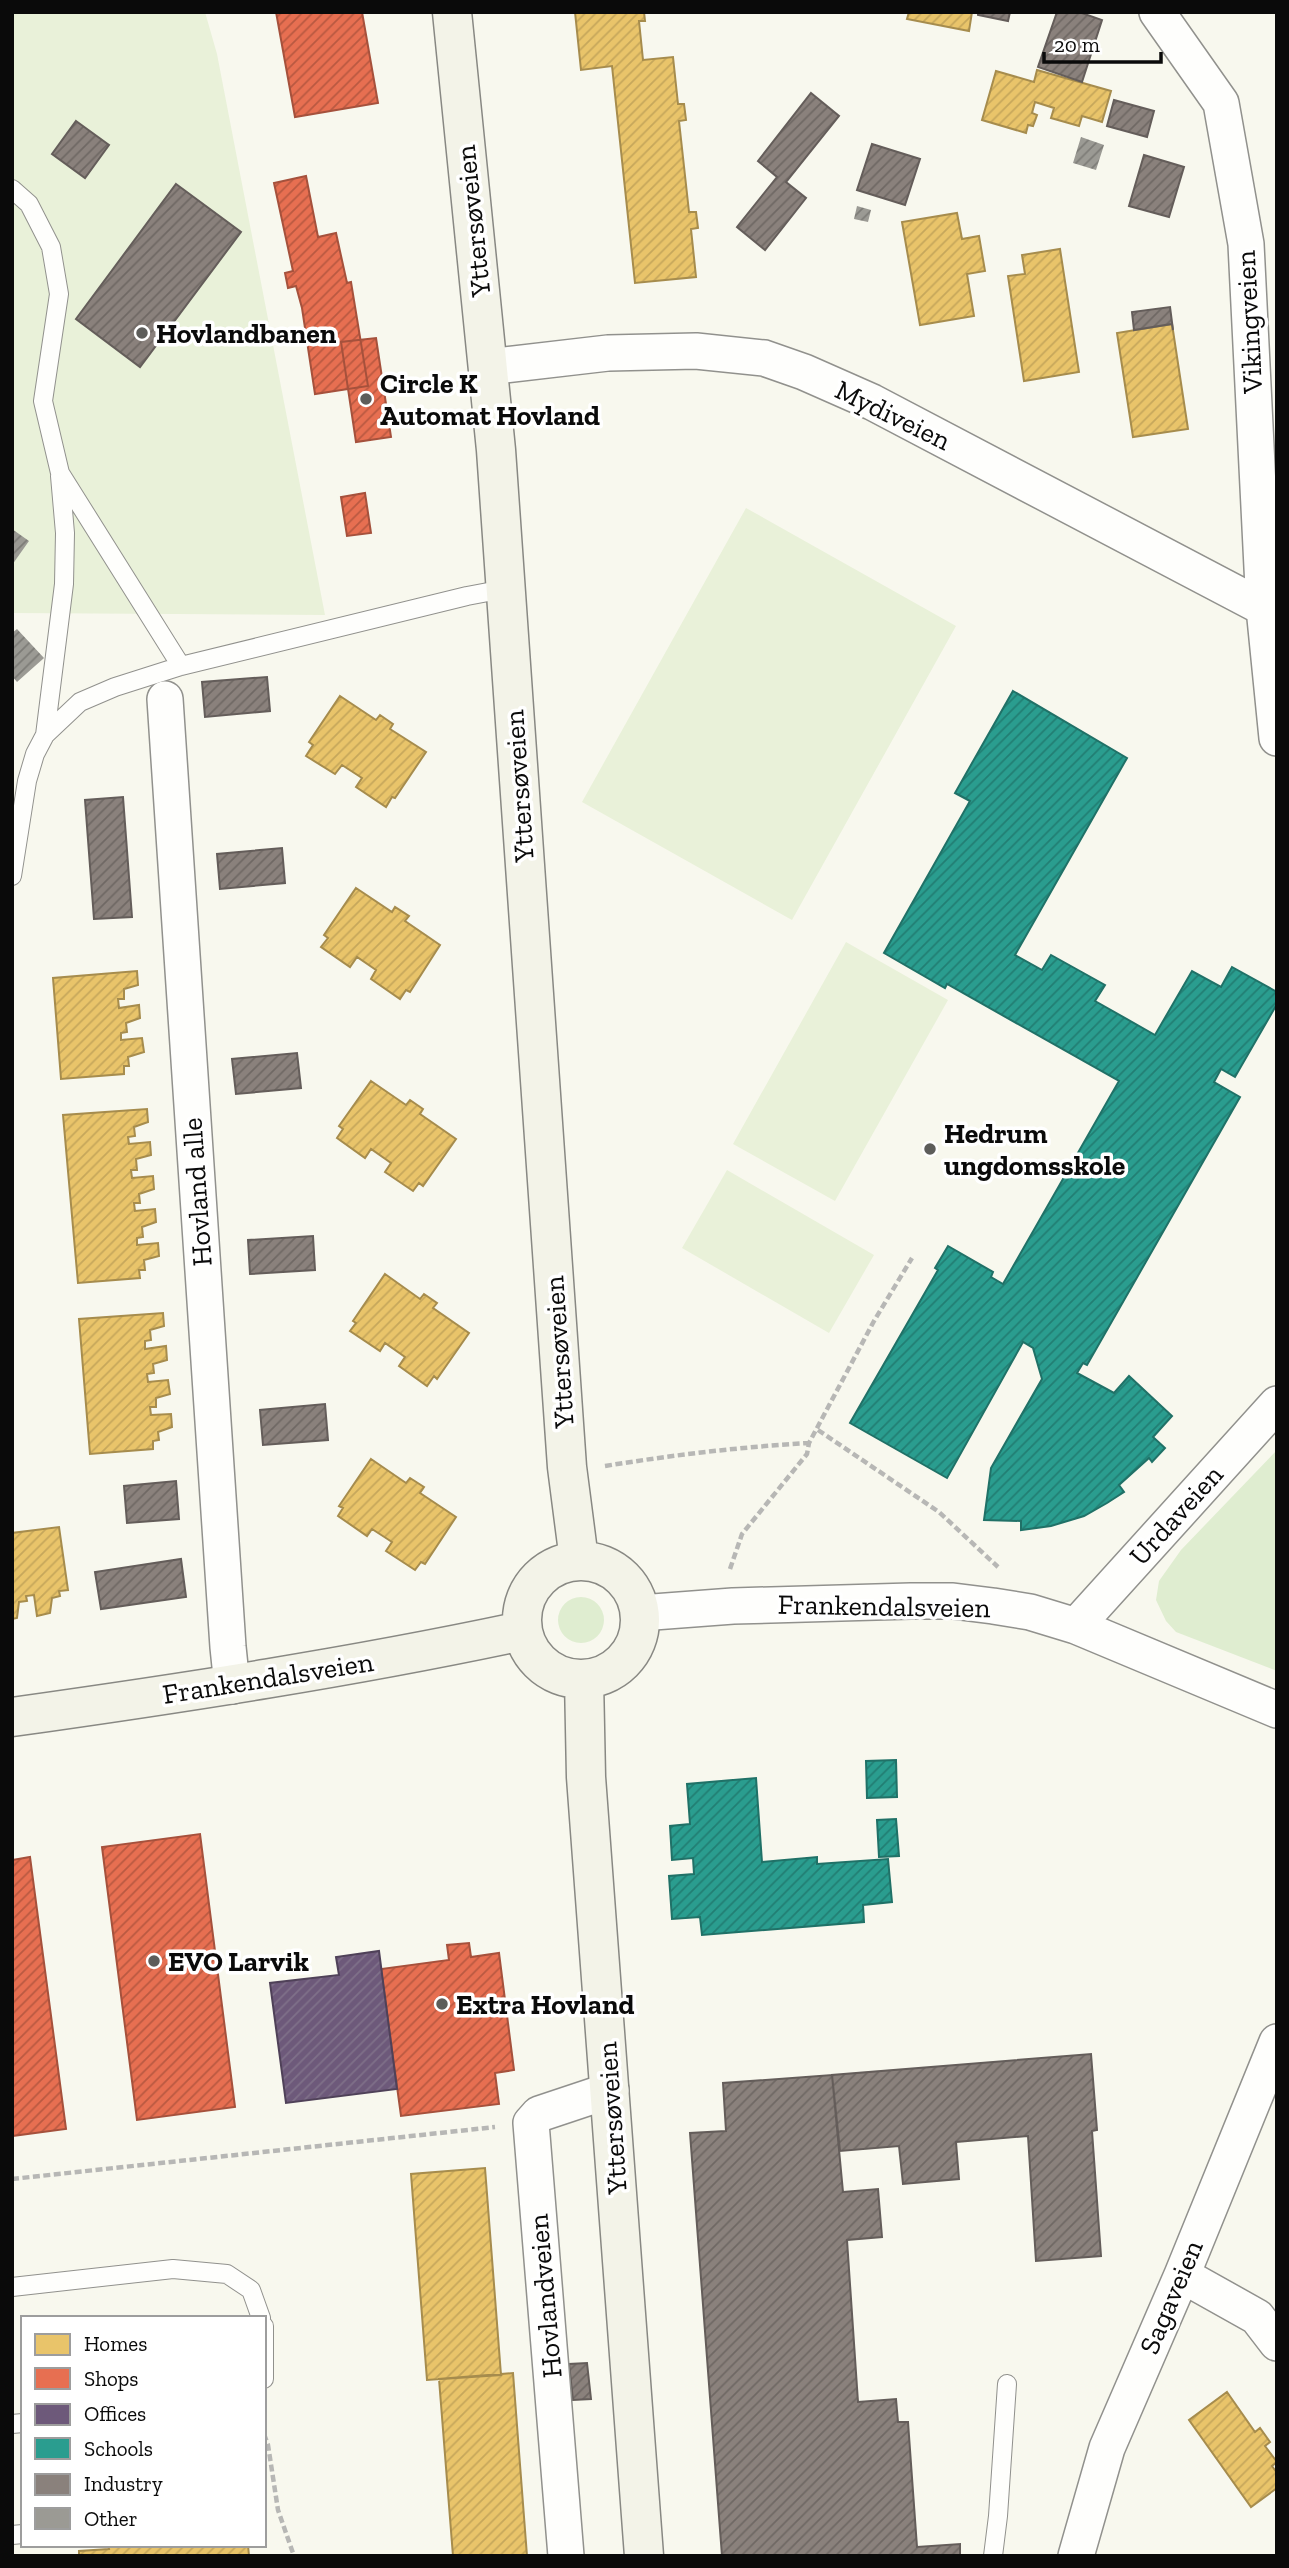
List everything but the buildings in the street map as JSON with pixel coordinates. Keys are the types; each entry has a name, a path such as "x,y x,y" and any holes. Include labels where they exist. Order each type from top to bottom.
{"main road":[{"name":"Yttersøveien","path":"452,12 496,450 566,1454 579,1560"},
{"path":"579,1560 601,1564 620,1575 634,1592 640,1613 638,1637 626,1658 607,1673 584,1679 563,1677 544,1667 530,1651 522,1631 523,1606 534,1583 554,1566 579,1560"},
{"name":"Frankendalsveien","path":"12,1717 232,1686 429,1651 522,1631"},
{"name":"Yttersøveien","path":"584,1679 586,1777 644,2556"}],"street":[{"name":"Vikingveien","path":"1157,12 1221,103 1245,244 1264,608 1277,738"},
{"name":"Mydiveien","path":"487,367 608,353 696,351 764,358 804,372 872,402 1264,608"},
{"name":"Hovland alle","path":"165,699 232,1686"},
{"name":"Urdaveien","path":"1076,1626 1277,1404"},
{"name":"Frankendalsveien","path":"640,1613 733,1606 953,1601 1030,1612 1076,1626 1277,1710"},
{"name":"Sagaveien","path":"1076,2556 1107,2448 1182,2275 1277,2042"},
{"path":"531,2123 539,2114 611,2090"},
{"name":"Hovlandveien","path":"531,2123 566,2556"},
{"path":"1182,2275 1257,2317 1277,2343"}],"lane":[{"path":"12,189 29,204 51,247 59,294 43,401 60,473 65,533 64,584 45,735"},
{"path":"60,473 181,666"},
{"path":"12,876 27,781 35,754 45,735 80,702 115,687 181,666 505,589"},
{"path":"12,2287 173,2269 227,2274 251,2290 260,2316"},
{"path":"993,2556 1007,2384"}],"path":[{"path":"729,1571 743,1534 807,1454 809,1443 874,1321 912,1258"},
{"path":"818,1430 939,1512 1000,1570"},
{"path":"600,1466 674,1455 809,1443"},
{"path":"12,2179 531,2123"},
{"path":"266,2440 278,2510 294,2556"}],"green space":[{"name":"Hovlandbanen","path":"12,12 205,12 217,54 325,615 12,613"},
{"path":"746,508 956,626 792,920 582,802"},
{"path":"846,942 948,1000 835,1201 733,1144"},
{"path":"727,1170 874,1255 829,1333 682,1248"},
{"path":"1277,1450 1277,1671 1176,1632 1166,1621 1156,1600 1159,1581 1181,1550"},
{"path":"581,1597 597,1604 604,1620 597,1636 581,1643 565,1636 558,1620 565,1604"}],"place":[{"name":"Hovlandbanen","path":"142,333"},
{"name":"Circle K Automat Hovland","path":"366,399"},
{"name":"Hedrum ungdomsskole","path":"930,1149"},
{"name":"EVO Larvik","path":"154,1961"},
{"name":"Extra Hovland","path":"442,2004"}]}
